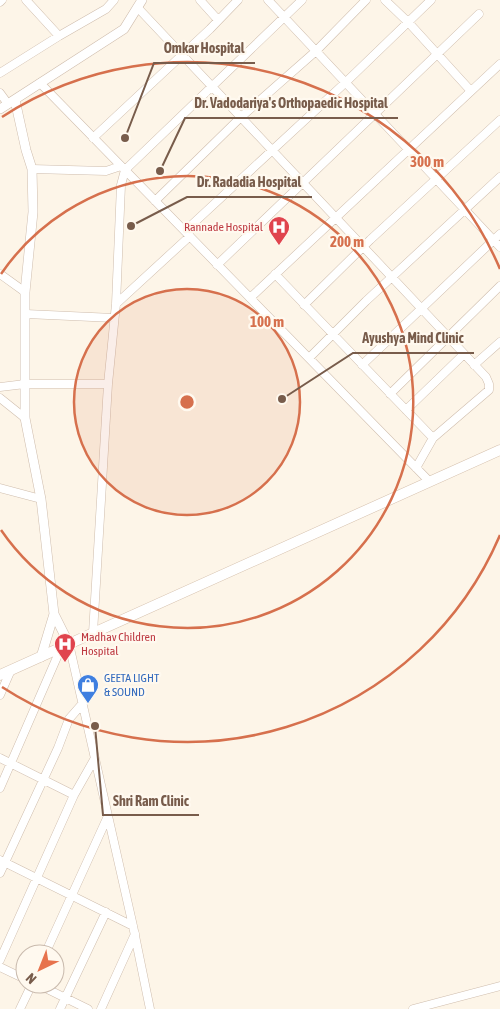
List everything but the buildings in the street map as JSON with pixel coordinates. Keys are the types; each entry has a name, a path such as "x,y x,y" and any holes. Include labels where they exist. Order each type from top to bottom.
{"main road":[{"path":"0,675 500,450"}],"street":[{"path":"26,0 59,36"},
{"path":"0,73 106,9 114,0"},
{"path":"200,0 218,20"},
{"path":"93,138 238,0"},
{"path":"268,0 500,247"},
{"path":"32,169 106,171 123,168 213,87 302,0"},
{"path":"155,201 241,117 316,51 366,0"},
{"path":"385,0 409,23 470,90"},
{"path":"116,304 272,150 409,23 431,0"},
{"path":"8,104 124,30 140,4 182,54 486,377 489,384 488,390 433,438 416,468"},
{"path":"217,265 479,14"},
{"path":"250,298 408,148 500,64"},
{"path":"40,83 428,481"},
{"path":"0,93 8,104 32,169 33,212 26,292 25,418 41,499 54,614 83,703 150,1009"},
{"path":"304,304 363,247 498,125"},
{"path":"93,633 108,384 116,304 123,168"},
{"path":"309,358 391,277 500,177"},
{"path":"362,366 420,308 500,234"},
{"path":"0,274 26,292"},
{"path":"275,274 433,438"},
{"path":"390,394 500,286"},
{"path":"26,314 114,318"},
{"path":"474,365 500,342"},
{"path":"406,410 464,354"},
{"path":"0,387 24,384 108,384"},
{"path":"0,398 25,418"},
{"path":"0,488 41,499"},
{"path":"41,657 54,614"},
{"path":"0,788 65,646"},
{"path":"0,695 11,670"},
{"path":"0,873 2,862 71,715 83,703"},
{"path":"0,758 74,795"},
{"path":"0,960 74,795 95,758"},
{"path":"50,944 108,816"},
{"path":"2,862 106,912 134,930"},
{"path":"60,1009 106,912"},
{"path":"101,1009 134,930"},
{"path":"0,968 15,974"},
{"path":"413,1009 500,986"},
{"path":"20,1009 27,994"},
{"path":"59,994 88,1009"}],"place":[{"name":"Omkar Hospital","path":"125,138"},
{"name":"Dr. Vadodariya's Orthopaedic Hospital","path":"160,171"},
{"name":"Dr. Radadia Hospital","path":"131,226"},
{"name":"Rannade Hospital","path":"279,246"},
{"name":"Ayushya Mind Clinic","path":"282,399"},
{"name":"Madhav Children Hospital","path":"65,663"},
{"name":"GEETA LIGHT & SOUND","path":"88,704"},
{"name":"Shri Ram Clinic","path":"95,726"}]}
